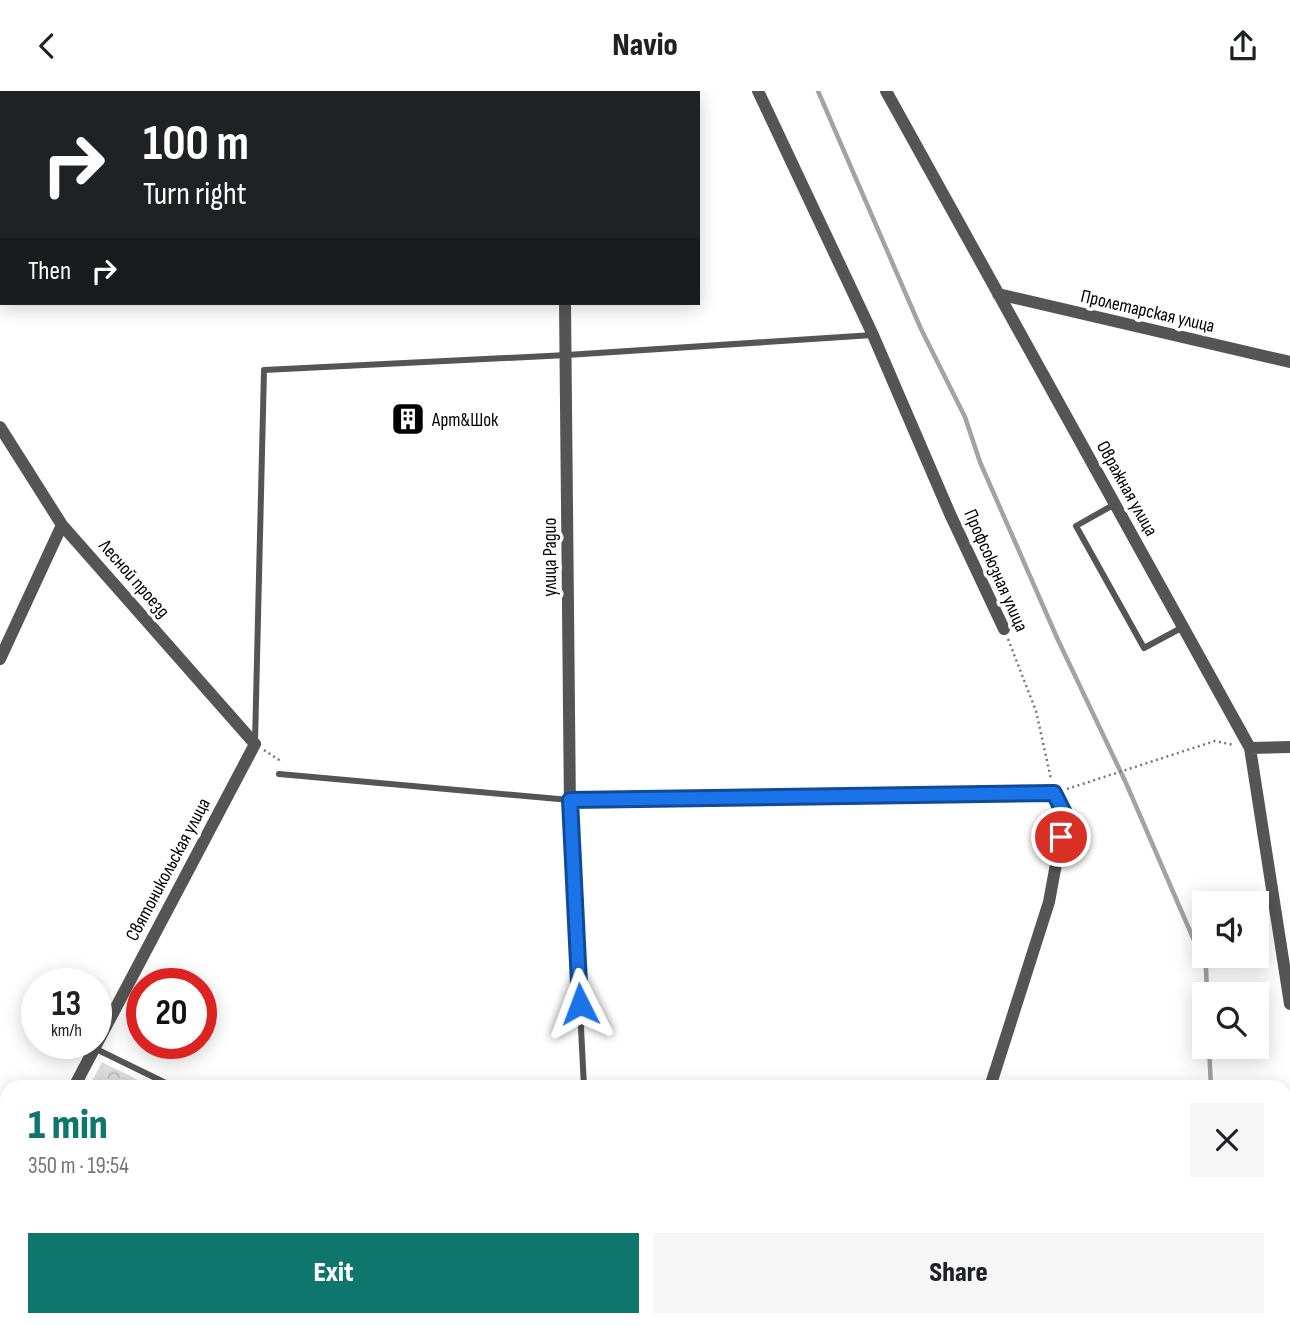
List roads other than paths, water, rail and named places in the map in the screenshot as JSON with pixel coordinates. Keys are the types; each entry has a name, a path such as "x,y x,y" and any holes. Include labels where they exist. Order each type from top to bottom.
{"street":[{"name":"Профсоюзная улица","path":"758,91 873,335 950,514 1004,629"},
{"name":"Овражная улица","path":"886,91 1250,748 1284,925 1290,1004"},
{"name":"Пролетарская улица","path":"998,294 1290,362"},
{"name":"улица Радио","path":"565,305 570,806"},
{"name":"Лесной проезд","path":"0,427 62,525 255,744"},
{"path":"0,659 62,525"},
{"name":"Святоникольская улица","path":"112,1014 255,744"},
{"path":"1250,748 1290,747"},
{"path":"570,806 1054,793 1065,815 1049,902 992,1080"},
{"name":"Святоникольская улица","path":"78,1080 88,1059"}],"lane":[{"path":"255,744 264,370 567,355 873,335"},
{"path":"1115,504 1076,526 1144,648 1183,627"},
{"path":"279,774 570,806 584,1080"},
{"path":"112,1057 160,1080"}],"waterway":[{"path":"818,91 921,329 965,417 980,462 1058,640 1126,783 1206,968 1207,982"},
{"path":"1210,1059 1211,1080"}],"place":[{"name":"Арт&Шок","path":"408,419"}]}
